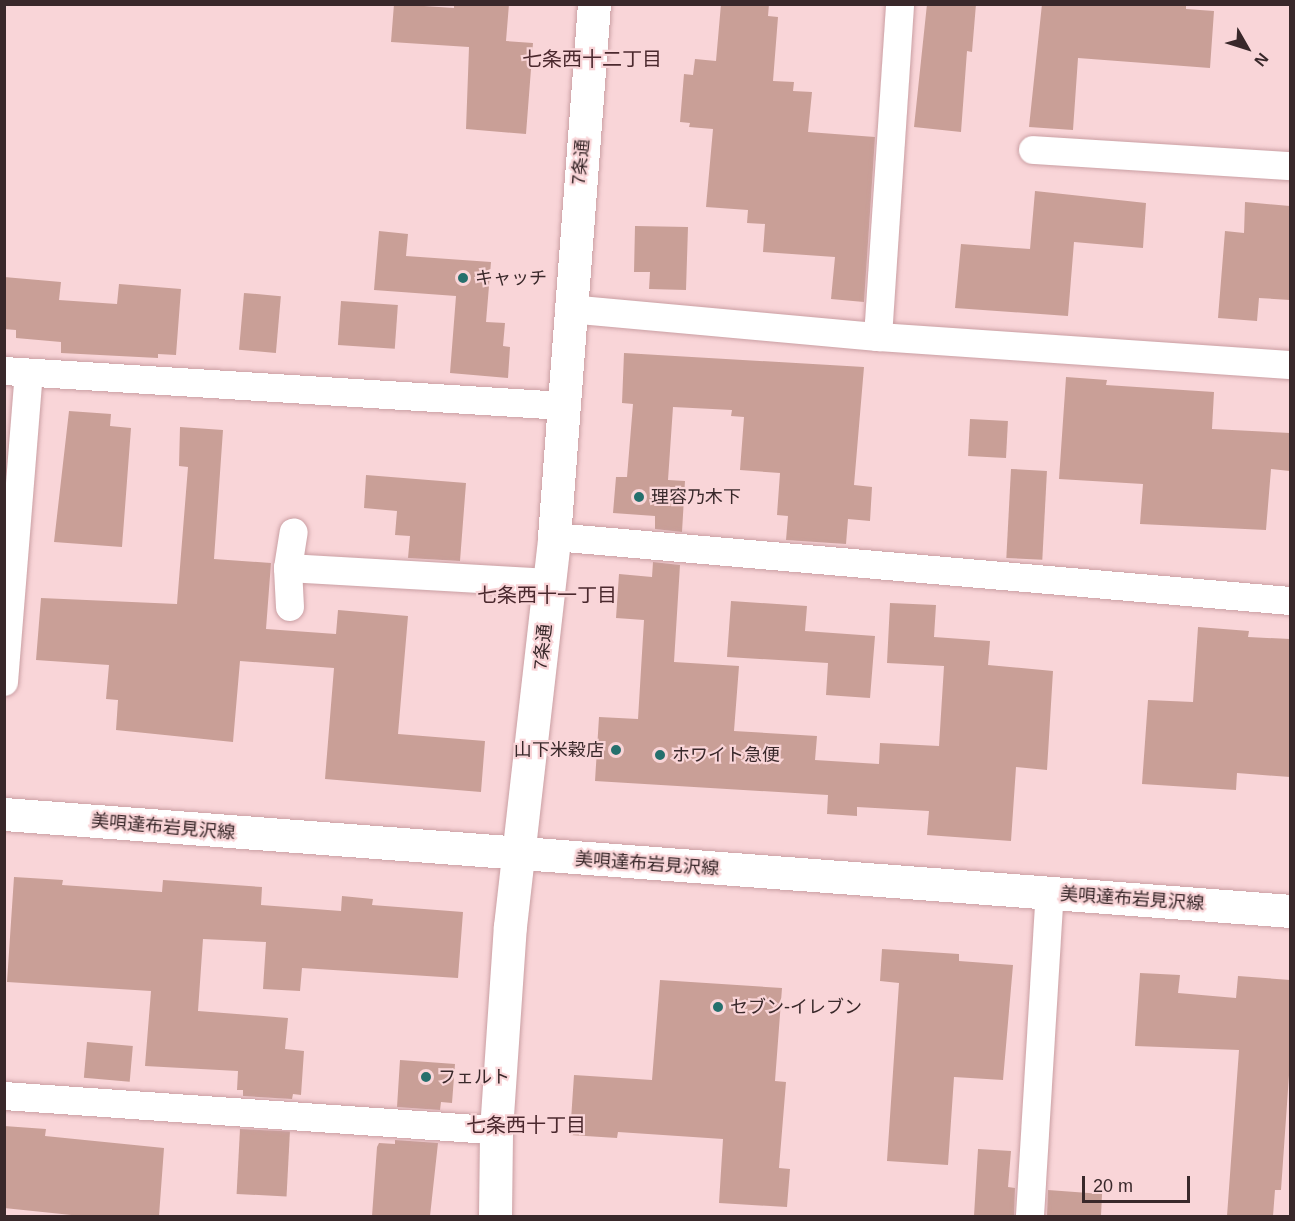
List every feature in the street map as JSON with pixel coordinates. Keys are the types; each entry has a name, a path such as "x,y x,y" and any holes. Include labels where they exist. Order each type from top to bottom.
{"main road":[{"name":"7条通","path":"495,1216 496,1130 510,926 550,583 569,309 594,4"},
{"name":"美唄達布岩見沢線","path":"4,814 519,856 1290,911"}],"street":[{"path":"878,337 900,4"},
{"path":"1033,150 1290,166"},
{"path":"569,309 878,337 1290,365"},
{"path":"4,682 17,372 564,406"},
{"path":"290,607 288,568 294,532"},
{"path":"554,537 1290,601"},
{"path":"288,568 550,583"},
{"path":"1030,1216 1050,893"},
{"path":"4,1096 496,1130"}],"building":[{"path":"394,4 454,8 454,4 509,4 506,41 533,43 526,134 466,129 469,47 391,42"},
{"path":"721,4 769,4 768,16 778,17 773,81 794,82 793,91 812,92 808,132 875,137 864,302 831,299 835,257 763,252 765,224 747,223 748,210 706,207 713,129 689,127 690,123 680,122 684,74 693,75 695,59 716,61"},
{"path":"927,4 976,4 972,52 967,51 961,132 914,127"},
{"path":"1042,4 1186,4 1186,9 1214,11 1210,68 1078,58 1073,130 1029,127"},
{"path":"1035,191 1146,203 1143,248 1074,242 1068,316 955,308 961,244 1030,249"},
{"path":"1245,202 1290,206 1290,300 1259,298 1257,321 1218,318 1225,231 1244,233"},
{"path":"635,226 688,227 686,290 649,289 650,272 634,272"},
{"path":"379,231 408,234 406,256 491,262 486,322 505,323 503,346 510,347 508,378 450,373 456,296 374,290"},
{"path":"4,277 61,282 59,300 117,304 119,284 181,289 176,355 158,354 158,358 61,353 61,342 16,338 16,330 4,329"},
{"path":"244,293 281,296 276,353 239,350"},
{"path":"341,301 398,305 395,349 338,345"},
{"path":"624,353 864,367 854,485 872,487 870,521 848,519 846,544 786,540 788,516 777,515 780,473 740,470 744,417 731,416 732,410 673,407 668,480 685,481 682,532 655,529 655,516 613,513 616,477 627,477 633,404 622,403"},
{"path":"1066,377 1107,380 1106,385 1214,392 1212,429 1290,433 1290,471 1271,469 1266,530 1140,524 1143,484 1059,479"},
{"path":"69,411 111,414 110,426 131,428 122,547 54,542"},
{"path":"970,419 1008,421 1006,458 968,456"},
{"path":"180,427 223,430 214,559 271,563 266,629 336,634 338,610 408,616 398,734 485,741 481,792 325,779 334,668 240,661 233,742 116,730 118,700 106,699 109,665 36,660 41,598 177,604 188,467 179,466"},
{"path":"1011,469 1047,471 1042,560 1006,558"},
{"path":"366,475 466,483 460,561 408,558 410,536 395,535 397,511 364,508"},
{"path":"653,562 680,565 674,662 739,666 734,731 817,736 815,760 879,764 880,743 939,746 944,666 887,663 890,603 936,605 934,637 990,641 988,665 1053,671 1047,770 1016,767 1011,841 927,835 929,811 857,807 857,816 827,814 828,795 595,781 599,717 638,719 644,620 616,618 619,574 652,577"},
{"path":"731,601 807,606 805,631 875,636 870,698 826,695 828,663 727,657"},
{"path":"1198,627 1249,631 1248,637 1290,639 1290,777 1237,773 1236,790 1142,784 1148,700 1193,702"},
{"path":"14,877 63,880 62,885 162,892 163,880 262,887 261,905 341,911 342,896 373,899 372,905 463,912 458,978 302,968 300,991 263,989 266,942 203,939 198,1011 288,1018 285,1049 304,1051 301,1095 293,1094 292,1099 243,1096 243,1090 237,1090 238,1071 145,1066 151,991 7,982"},
{"path":"882,949 959,954 959,961 1013,965 1003,1080 954,1077 948,1165 887,1161 899,983 880,981"},
{"path":"1140,973 1180,975 1178,993 1236,998 1238,976 1290,980 1290,1061 1281,1190 1275,1190 1273,1216 1227,1216 1239,1050 1135,1046"},
{"path":"660,980 782,988 775,1081 786,1082 779,1168 790,1169 787,1207 719,1203 723,1139 618,1132 617,1138 570,1135 574,1075 652,1080"},
{"path":"87,1042 133,1046 130,1082 84,1078"},
{"path":"400,1060 455,1064 452,1103 441,1102 440,1110 397,1107"},
{"path":"4,1126 46,1129 45,1136 164,1148 159,1216 81,1216 4,1208"},
{"path":"240,1129 290,1132 287,1197 237,1194"},
{"path":"395,1140 438,1143 430,1216 372,1216 377,1147 379,1143 395,1144"},
{"path":"978,1149 1011,1151 1008,1187 1015,1188 1014,1216 974,1216"},
{"path":"1048,1190 1102,1194 1101,1216 1047,1216"}],"place":[{"name":"キャッチ","path":"463,278"},
{"name":"理容乃木下","path":"639,497"},
{"name":"山下米穀店","path":"616,750"},
{"name":"ホワイト急便","path":"660,755"},
{"name":"セブン-イレブン","path":"718,1007"},
{"name":"フェルト","path":"426,1077"}],"district":[{"name":"七条西十二丁目","path":"592,59"},
{"name":"七条西十一丁目","path":"547,595"},
{"name":"七条西十丁目","path":"526,1125"}]}
